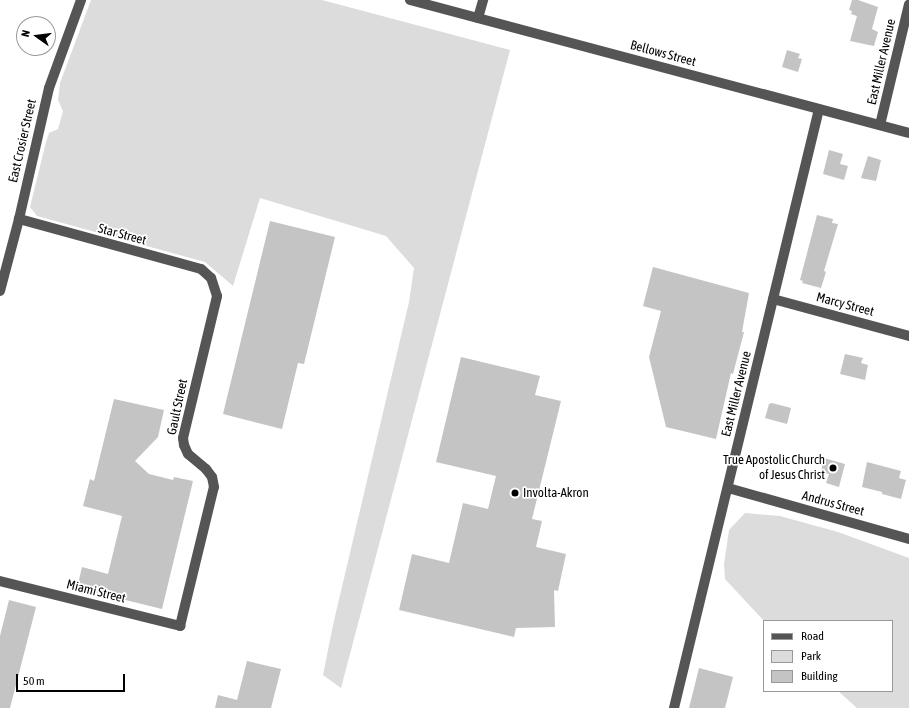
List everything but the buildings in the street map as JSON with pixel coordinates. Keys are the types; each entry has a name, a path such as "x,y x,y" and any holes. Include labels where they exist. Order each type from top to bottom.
{"street":[{"name":"East Crosier Street","path":"0,291 19,220 49,88 81,0"},
{"name":"Bellows Street","path":"410,0 909,132"},
{"path":"478,18 483,0"},
{"name":"East Miller Avenue","path":"880,125 909,4"},
{"name":"East Miller Avenue","path":"674,708 819,109"},
{"name":"Star Street","path":"19,220 201,269 207,273 213,282"},
{"name":"Gault Street","path":"181,620 214,487 212,477 188,454 183,438 217,296 213,282"},
{"name":"Marcy Street","path":"773,299 909,336"},
{"name":"Andrus Street","path":"728,488 909,538"},
{"name":"Miami Street","path":"0,581 180,626 181,620"}],"green space":[{"path":"91,0 322,0 510,50 341,688 323,675 333,625 409,302 414,268 386,236 260,198 233,286 205,262 37,216 30,207 49,133 58,129 63,111 58,100 60,83"},
{"path":"745,513 780,516 838,532 909,558 909,708 857,708 839,692 893,692 893,620 763,620 725,579 724,564 729,530"}],"place":[{"name":"True Apostolic Church of Jesus Christ","path":"833,468"},
{"name":"Involta-Akron","path":"515,493"}]}
